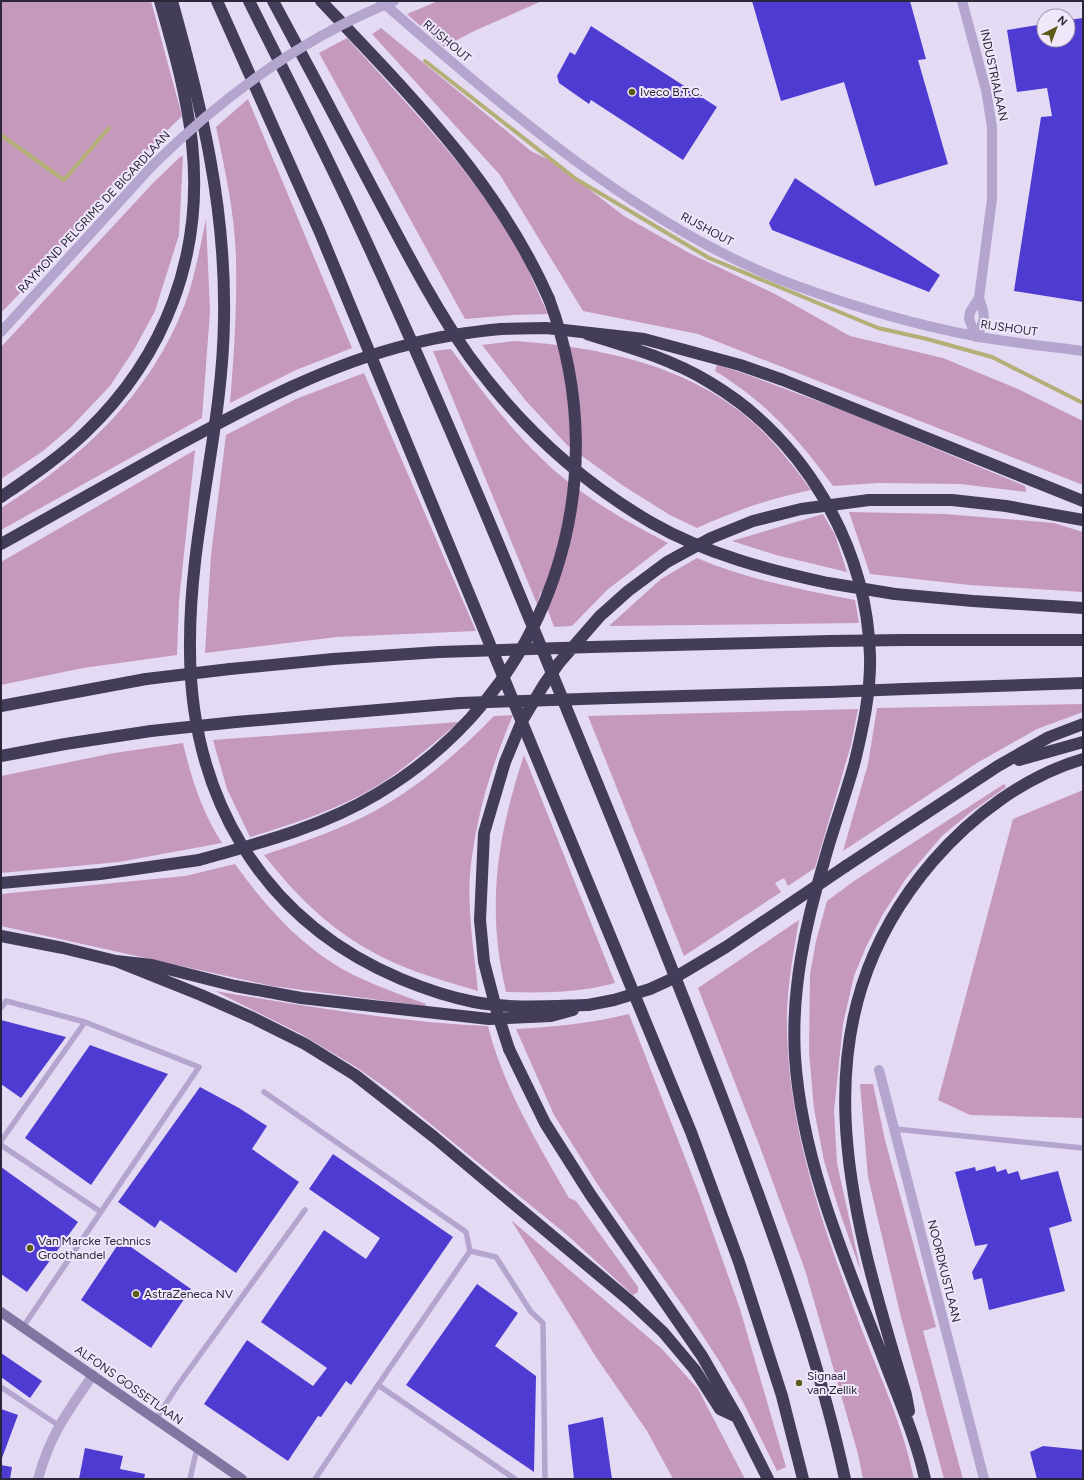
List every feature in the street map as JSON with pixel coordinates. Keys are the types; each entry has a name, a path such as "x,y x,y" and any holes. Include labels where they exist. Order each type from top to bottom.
{"highway":[{"path":"1,497 39,472 85,433 120,395 142,365 162,331 175,299 191,232 194,206 194,164 192,142 184,98 171,40 160,1"},
{"path":"172,1 197,93 207,140 215,180 223,250 224,322 214,440 199,534 191,604 189,645 197,732 215,791 229,824 253,863 267,881 296,912 321,934 378,969 432,992 474,1002 510,1007 588,1005"},
{"path":"217,1 320,230 691,1132 739,1262 782,1396 803,1479"},
{"path":"249,1 355,216 435,396 517,587 661,941 720,1091 790,1283 819,1376 845,1479"},
{"path":"272,1 409,257 469,356 505,402 549,448 578,474 607,495 653,524 718,554 781,572 828,583 895,594 1083,608"},
{"path":"1,883 100,874 199,860 264,842 306,827 340,814 377,794 422,763 457,732 500,684 519,654 540,614 555,576 566,541 572,508 576,440 575,408 567,354 560,328 549,299 537,271 515,232 483,183 458,151 401,86 321,1"},
{"path":"1,544 167,451 249,408 308,380 364,358 410,344 442,337 501,329 546,328 587,334 644,339 740,365 797,385 1083,501"},
{"path":"587,334 649,353 683,367 712,383 757,418 776,436 816,486 841,532 864,602 870,657 869,684 855,760 824,862 799,965 795,1010 795,1057 802,1117 828,1214 912,1430"},
{"path":"768,1479 737,1417 702,1356 590,1194 545,1123 509,1049 496,1012 484,962 480,920 484,833 504,762 522,721 542,686 559,663 600,616 628,591 667,562 711,538 753,521 801,509 869,500 952,500 1006,506 1083,520"},
{"path":"1,706 146,679 333,658 439,652 591,647 904,640 1083,640"},
{"path":"1,756 64,744 152,731 236,722 460,703 1083,683"},
{"path":"1,936 63,948 116,961 152,965 236,986 301,998 489,1019 552,1016 650,989 674,978 726,947 998,766 1049,737 1083,724"},
{"path":"998,766 1061,746 1083,742"},
{"path":"925,1479 912,1430 906,1395 868,1264 850,1176 844,1119 847,1048 856,1008 871,961 893,914 917,880 948,844 976,818 1007,796 1039,778 1083,759"},
{"path":"116,961 201,995 253,1018 305,1044 355,1075 397,1106 630,1301 668,1337 695,1370 720,1409 737,1417"}],"street":[{"name":"RIJSHOUT","path":"381,1 447,59 553,145 658,217 730,256 796,286 914,322 976,336 1083,351"},
{"name":"RAYMOND PELGRIMS DE BIGARDLAAN","path":"1,332 152,166 209,112 278,62 339,26 394,1"},
{"name":"INDUSTRIALAAN","path":"962,1 986,90 992,127 992,199 979,298 970,312 969,319 976,336"},
{"name":"INDUSTRIALAAN","path":"976,336 984,321 985,314 979,298"},
{"name":"NOORDKUSTLAAN","path":"879,1070 984,1479"},
{"name":"ALFONS GOSSETLAAN","path":"1,1312 242,1479"},
{"path":"38,1479 44,1455 58,1425 93,1375"}],"lane":[{"path":"1,1008 6,1001 85,1022 199,1067 23,1327"},
{"path":"1,1141 85,1022"},
{"path":"264,1092 466,1232 470,1251 315,1479"},
{"path":"895,1129 1083,1148"},
{"path":"1,1145 100,1212"},
{"path":"156,1419 182,1379 305,1210"},
{"path":"470,1251 496,1257 531,1312 544,1323 545,1479"},
{"path":"378,1385 515,1479"},
{"path":"1,1387 58,1425"},
{"path":"190,1479 197,1448"}],"shaded area":[{"path":"1,1 151,1 182,116 137,160 25,288 1,313"},
{"path":"438,1 542,1 472,32 444,47 407,14"},
{"path":"381,28 531,151 555,163 624,216 691,254 775,294 850,336 943,358 1018,389 1083,421 1083,485 698,334 583,311 500,175 372,34"},
{"path":"347,38 413,110 456,160 495,212 518,249 548,314 465,319 319,53"},
{"path":"248,99 352,348 296,370 230,403 236,314 236,260 234,226 216,127"},
{"path":"183,156 179,235 155,311 135,348 110,386 70,428 43,451 1,479 1,347 153,183 180,157"},
{"path":"206,219 210,312 202,418 1,530 1,508 59,468 85,446 133,395 153,367 171,337 189,294"},
{"path":"514,341 579,348 611,354 674,374 703,387 730,404 756,425 785,456 811,490 781,497 753,506 697,528 670,515 622,485 567,445 526,401 482,345"},
{"path":"451,349 504,418 554,470 584,494 601,505 668,543 607,590 572,626 554,627 541,591 537,604 433,351"},
{"path":"717,365 847,412 1025,486 1026,492 960,484 878,483 833,486 807,452 780,422 734,383 715,371"},
{"path":"364,373 476,631 337,637 205,653 211,555 226,435 296,399"},
{"path":"195,450 179,601 177,655 83,668 1,685 1,562"},
{"path":"849,512 945,514 1054,523 1083,532 1083,592 970,585 870,574"},
{"path":"823,514 835,535 847,572 776,555 732,541"},
{"path":"697,558 716,566 755,578 855,600 859,623 609,626 661,579"},
{"path":"1083,704 1083,712 1037,729 977,763 843,851 868,764 877,708"},
{"path":"858,709 851,745 815,868 788,886 784,878 775,883 781,892 684,956 588,716"},
{"path":"513,715 492,770 482,806 471,864 469,895 478,991 417,972 371,951 351,939 314,910 280,875 264,855 337,829 380,808 432,773 494,716"},
{"path":"459,722 399,771 374,788 334,808 306,819 250,837 227,789 213,740"},
{"path":"183,743 190,770 203,807 222,843 119,862 1,873 1,776 114,753"},
{"path":"524,755 615,983 574,991 506,992 500,961 497,931 497,872 507,815"},
{"path":"1004,784 1006,787 971,812 942,836 907,877 883,914 866,947 854,976 843,1024 834,1111 837,1163 861,1272 839,1210 824,1161 814,1109 809,1052 810,974 816,941 827,901 854,881"},
{"path":"1083,790 1083,1118 970,1115 938,1100 1013,819"},
{"path":"235,864 275,914 306,944 323,957 360,978 426,1004 425,1006 272,986 1,926 1,894 185,876"},
{"path":"799,920 790,977 787,1012 788,1053 792,1093 799,1133 808,1172 832,1249 904,1439 914,1479 863,1479 858,1454 805,1270 760,1147 698,988"},
{"path":"215,991 317,1008 385,1017 488,1026 512,1093 545,1157 569,1198 576,1201 638,1287 638,1292 633,1295 566,1234 390,1091 356,1067 299,1033"},
{"path":"629,1014 698,1191 740,1309 786,1467 777,1471 743,1402 721,1364 690,1316 598,1185 554,1115 516,1029 573,1024"},
{"path":"860,1084 873,1084 885,1140 936,1327 923,1331 963,1479 944,1479 900,1313 868,1177"},
{"path":"511,1220 662,1349 698,1389 745,1479 673,1479 647,1431 596,1357"}],"building":[{"path":"752,1 910,1 926,59 918,60 948,164 875,186 844,82 781,101"},
{"path":"1083,18 1083,302 1014,291 1041,117 1052,116 1047,88 1017,92 1007,30 1036,25 1036,48 1076,48 1076,19"},
{"name":"Iveco B.T.C.","path":"591,26 717,107 683,160 591,100 589,104 559,83 557,76 570,52 575,55"},
{"path":"795,178 940,275 929,292 772,230 769,223"},
{"path":"1,1020 66,1037 21,1098 1,1084"},
{"path":"90,1045 168,1074 91,1185 25,1138"},
{"path":"200,1087 239,1108 267,1126 252,1149 299,1182 236,1273 160,1220 155,1228 118,1202"},
{"path":"333,1154 453,1237 351,1385 346,1381 321,1417 318,1416 288,1461 204,1404 247,1340 313,1386 327,1368 261,1322 324,1230 366,1259 380,1238 309,1189"},
{"path":"995,1166 997,1172 1006,1169 1008,1174 1018,1171 1021,1180 1058,1171 1072,1221 1049,1228 1065,1291 989,1310 982,1278 974,1280 972,1272 988,1244 975,1246 955,1172 975,1167 976,1171"},
{"name":"Van Marcke Technics Groothandel","path":"1,1167 78,1222 27,1292 1,1274"},
{"name":"AstraZeneca NV","path":"121,1240 191,1289 151,1348 81,1300"},
{"path":"477,1284 518,1313 495,1346 536,1376 534,1472 406,1385"},
{"path":"1,1353 42,1381 30,1398 1,1377"},
{"path":"1,1409 18,1415 2,1458 1,1458"},
{"path":"603,1417 612,1479 574,1479 568,1425"},
{"path":"1043,1446 1083,1450 1083,1479 1037,1479 1030,1452"},
{"path":"85,1448 123,1456 120,1469 145,1474 144,1479 79,1479"},
{"path":"1,1465 12,1467 10,1479 1,1479"}],"waterway":[{"path":"425,61 576,179 709,258 878,328 927,339 992,357 1083,403"},
{"path":"1,135 64,180 109,128"}],"place":[{"name":"Iveco B.T.C.","path":"632,92"},
{"name":"Van Marcke Technics Groothandel","path":"30,1248"},
{"name":"AstraZeneca NV","path":"136,1294"},
{"name":"Signaal van Zellik","path":"799,1383"}]}
